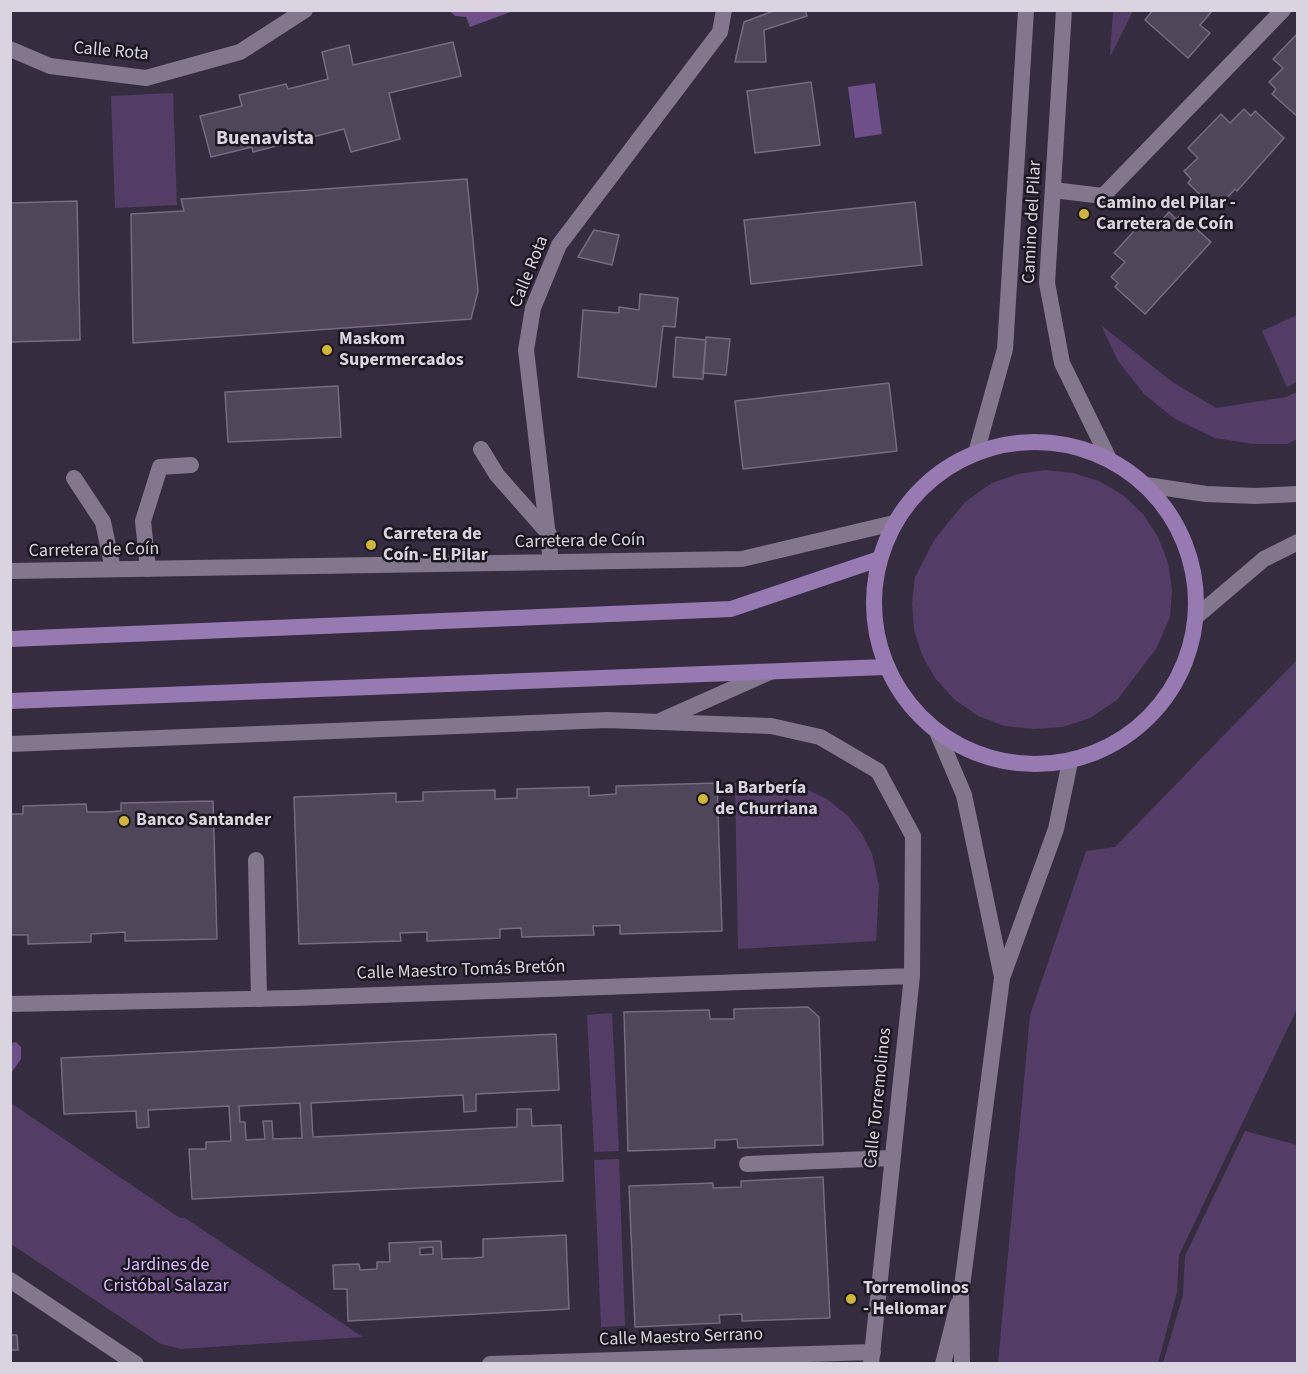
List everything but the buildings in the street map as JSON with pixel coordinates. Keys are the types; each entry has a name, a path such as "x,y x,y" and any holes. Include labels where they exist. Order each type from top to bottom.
{"main road":[{"path":"1020,442 1066,444 1109,459 1146,486 1170,513 1187,545 1196,580 1197,616 1185,666 1157,710 1118,743 1070,762 1023,763 976,755 938,734 907,705 885,667 875,632 873,595 879,559 894,524 916,494 944,470 976,453 1020,442"},
{"path":"10,639 731,609 879,559"},
{"path":"10,701 885,667"}],"street":[{"name":"Calle Rota","path":"10,49 50,66 146,78 240,52 305,10"},
{"name":"Calle Rota","path":"551,562 526,351 533,308 559,245 720,32 724,10"},
{"name":"Camino del Pilar","path":"976,453 1005,349 1026,10"},
{"name":"Camino del Pilar","path":"1064,10 1047,283 1062,363 1109,459"},
{"path":"1053,190 1103,196 1283,10"},
{"path":"482,449 497,476 549,534"},
{"path":"148,569 143,521 160,467 191,465"},
{"path":"74,478 103,522 113,569"},
{"path":"1146,486 1216,494 1298,494"},
{"name":"Carretera de Coín","path":"10,571 742,559 894,524"},
{"path":"1197,616 1264,559 1298,542"},
{"path":"10,744 607,720 659,722 772,672"},
{"name":"Calle Torremolinos","path":"659,722 771,726 820,737 878,771 912,836 912,976 872,1358"},
{"path":"938,734 964,795 1002,978"},
{"path":"943,1364 961,1294 1002,978 1056,829 1070,762"},
{"path":"255,860 260,999"},
{"name":"Calle Maestro Tomás Bretón","path":"10,1004 260,999 912,976"},
{"path":"747,1164 892,1158"},
{"path":"10,1280 136,1364"},
{"path":"961,1294 962,1364"},
{"name":"Calle Maestro Serrano","path":"490,1364 872,1358"}],"green space":[{"path":"1113,11 1133,11 1110,57"},
{"path":"173,93 177,205 115,208 111,96"},
{"path":"1297,315 1297,382 1287,387 1262,331"},
{"path":"1101,325 1171,381 1216,408 1286,397 1297,392 1297,439 1287,444 1253,444 1215,438 1175,419 1145,395 1118,361"},
{"path":"1046,470 1073,473 1099,481 1123,495 1143,514 1158,537 1168,563 1172,590 1170,617 1156,649 1117,700 1090,718 1063,727 1034,729 1005,726 978,716 954,699 935,678 922,655 914,630 912,603 915,577 935,539 965,502 992,483 1018,474"},
{"path":"1297,660 1297,1009 1179,1255 1177,1292 1158,1363 998,1363 1030,1015 1086,851 1115,847"},
{"path":"777,782 804,788 827,799 848,816 862,834 872,854 879,885 876,941 738,949 735,783"},
{"path":"612,1013 619,1151 594,1152 587,1015"},
{"name":"Jardines de Cristóbal Salazar","path":"11,1103 180,1218 185,1218 363,1337 181,1349 161,1344 11,1244"},
{"path":"1245,1131 1297,1145 1297,1363 1163,1363 1183,1295 1185,1256"},
{"path":"619,1159 625,1326 601,1327 594,1160"}],"shaded area":[{"path":"450,11 513,11 470,27 466,17 455,16"},
{"path":"875,83 882,134 855,138 848,87"},
{"path":"16,1042 21,1047 21,1059 11,1073 11,1043"}],"place":[{"name":"Camino del Pilar - Carretera de Coín","path":"1084,214"},
{"name":"Maskom Supermercados","path":"327,350"},
{"name":"Carretera de Coín - El Pilar","path":"371,545"},
{"name":"La Barbería de Churriana","path":"703,799"},
{"name":"Banco Santander","path":"124,821"},
{"name":"Torremolinos - Heliomar","path":"851,1299"}],"district":[{"name":"Buenavista","path":"265,140"}]}
